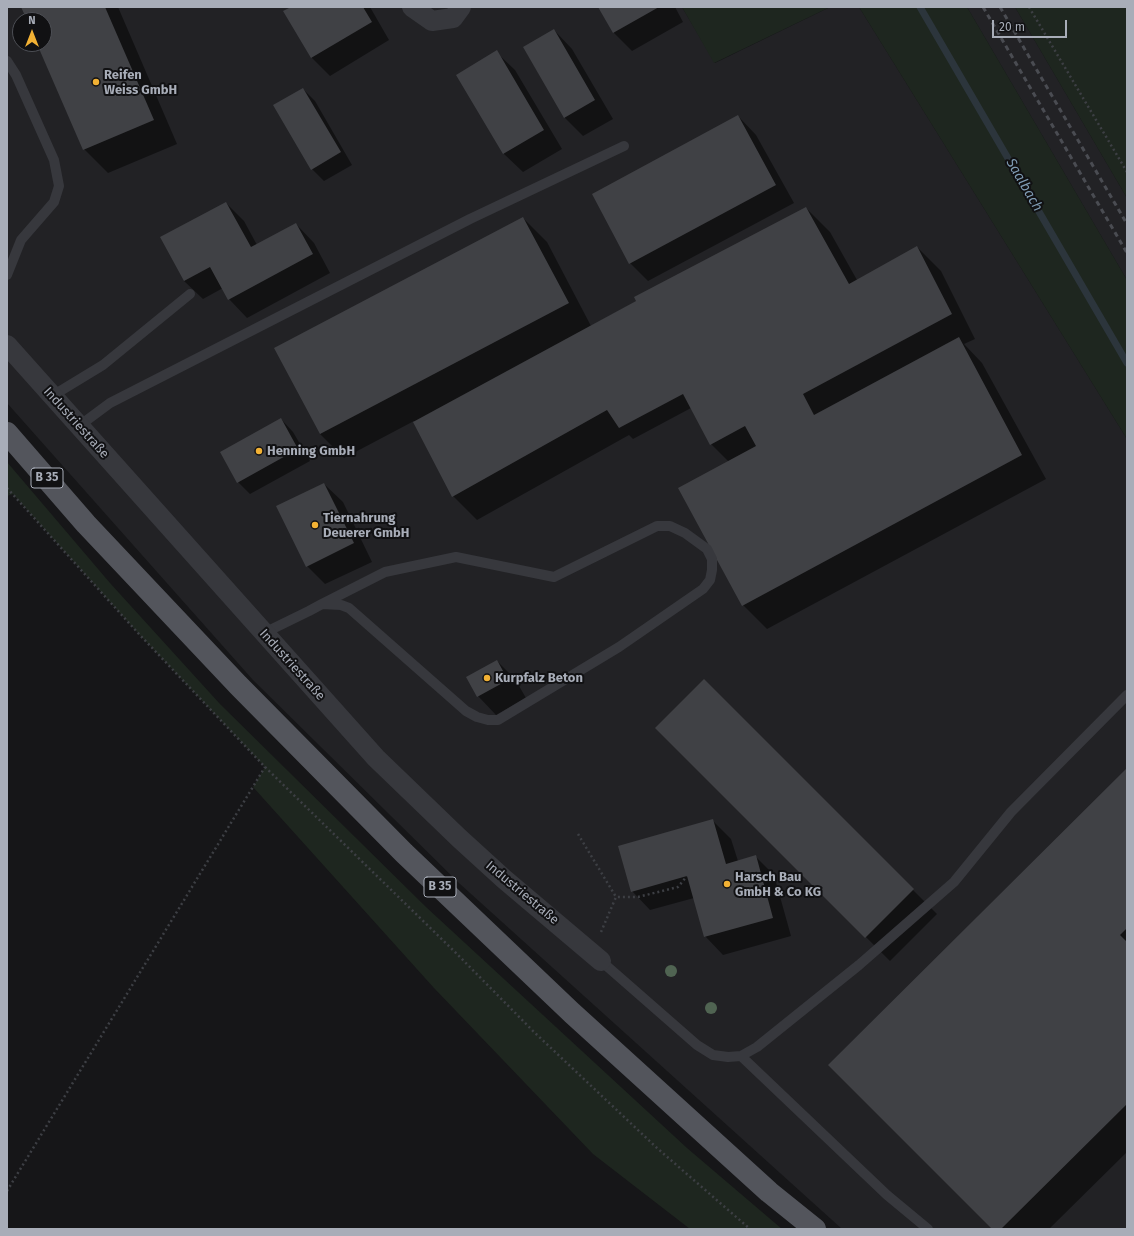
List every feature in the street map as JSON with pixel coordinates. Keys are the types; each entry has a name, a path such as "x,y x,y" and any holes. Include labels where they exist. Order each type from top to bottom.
{"main road":[{"name":"B 35","path":"7,433 102,541 238,685 404,853 572,1013 770,1192 814,1229"}],"street":[{"path":"412,7 432,21 453,18 461,7"},
{"name":"Industriestraße","path":"7,345 376,758 504,879 597,957"}],"lane":[{"path":"7,61 16,75 54,160 59,186 54,202 21,240 7,275"},
{"path":"79,426 110,403 470,219 624,146"},
{"path":"52,396 103,365 190,294"},
{"path":"264,633 385,572 456,557 554,577 657,526 670,526 685,533 706,549 712,559 710,580 703,589 620,647 498,720 488,720 477,717 466,711 349,608 341,605 322,604"},
{"path":"597,957 698,1045 712,1055 728,1057 741,1056 757,1047 859,965 954,882 1011,812 1127,695"},
{"path":"741,1056 887,1195 928,1229"}],"path":[{"path":"1029,7 1127,172"},
{"path":"7,488 138,633 265,767 455,952 534,1032 657,1148 750,1229"},
{"path":"7,1191 265,767"},
{"path":"578,834 616,897 597,957"},
{"path":"616,897 638,897 678,887 687,876"}],"shaded area":[{"path":"7,7 682,7 715,63 830,7 859,7 1127,439 1127,1229 842,1229 460,884 253,680 7,403"},
{"path":"682,7 830,7 714,63"},
{"path":"859,7 967,7 1127,280 1127,439"},
{"path":"967,7 1015,7 1127,198 1127,280"},
{"path":"1015,7 1127,7 1127,198"},
{"path":"7,462 110,583 220,704 426,907 687,1148 782,1229 690,1229 593,1154 434,988 253,787 265,767 138,633 13,494 7,496"}],"building":[{"name":"Reifen Weiss GmbH","path":"21,7 105,7 154,120 83,150 40,52 52,52 52,12 23,12"},
{"path":"291,7 363,7 372,22 311,58 283,11"},
{"path":"598,7 659,7 613,33"},
{"path":"554,29 595,100 564,118 523,47"},
{"path":"497,50 544,130 503,154 456,75"},
{"path":"303,88 341,152 311,170 273,105"},
{"path":"738,115 776,185 629,264 592,194"},
{"path":"226,202 251,247 296,223 313,254 228,300 210,267 184,281 160,237"},
{"path":"806,207 849,284 917,246 952,314 803,394 814,415 959,337 1022,455 742,606 678,488 756,446 745,426 710,445 683,394 619,428 607,410 452,497 413,422 636,301 634,297"},
{"path":"523,217 569,303 320,434 274,348"},
{"name":"Henning GmbH","path":"281,418 298,449 237,483 220,452"},
{"name":"Tiernahrung Deuerer GmbH","path":"324,483 354,543 306,567 276,506"},
{"name":"Kurpfalz Beton","path":"497,660 508,680 477,697 466,677"},
{"path":"704,679 914,889 865,938 655,728"},
{"path":"1127,768 1127,928 1120,935 1127,942 1127,1104 1001,1229 992,1229 828,1065"},
{"name":"Harsch Bau GmbH & Co KG","path":"713,819 726,864 756,855 773,918 704,937 687,876 631,892 618,846"}],"waterway":[{"name":"Saalbach","path":"920,7 1127,363"}],"railway":[{"path":"983,7 1127,253"},
{"path":"1000,7 1127,224"}],"place":[{"name":"Reifen Weiss GmbH","path":"96,82"},
{"name":"Henning GmbH","path":"259,451"},
{"name":"Tiernahrung Deuerer GmbH","path":"315,525"},
{"name":"Kurpfalz Beton","path":"487,678"},
{"name":"Harsch Bau GmbH & Co KG","path":"727,884"}]}
